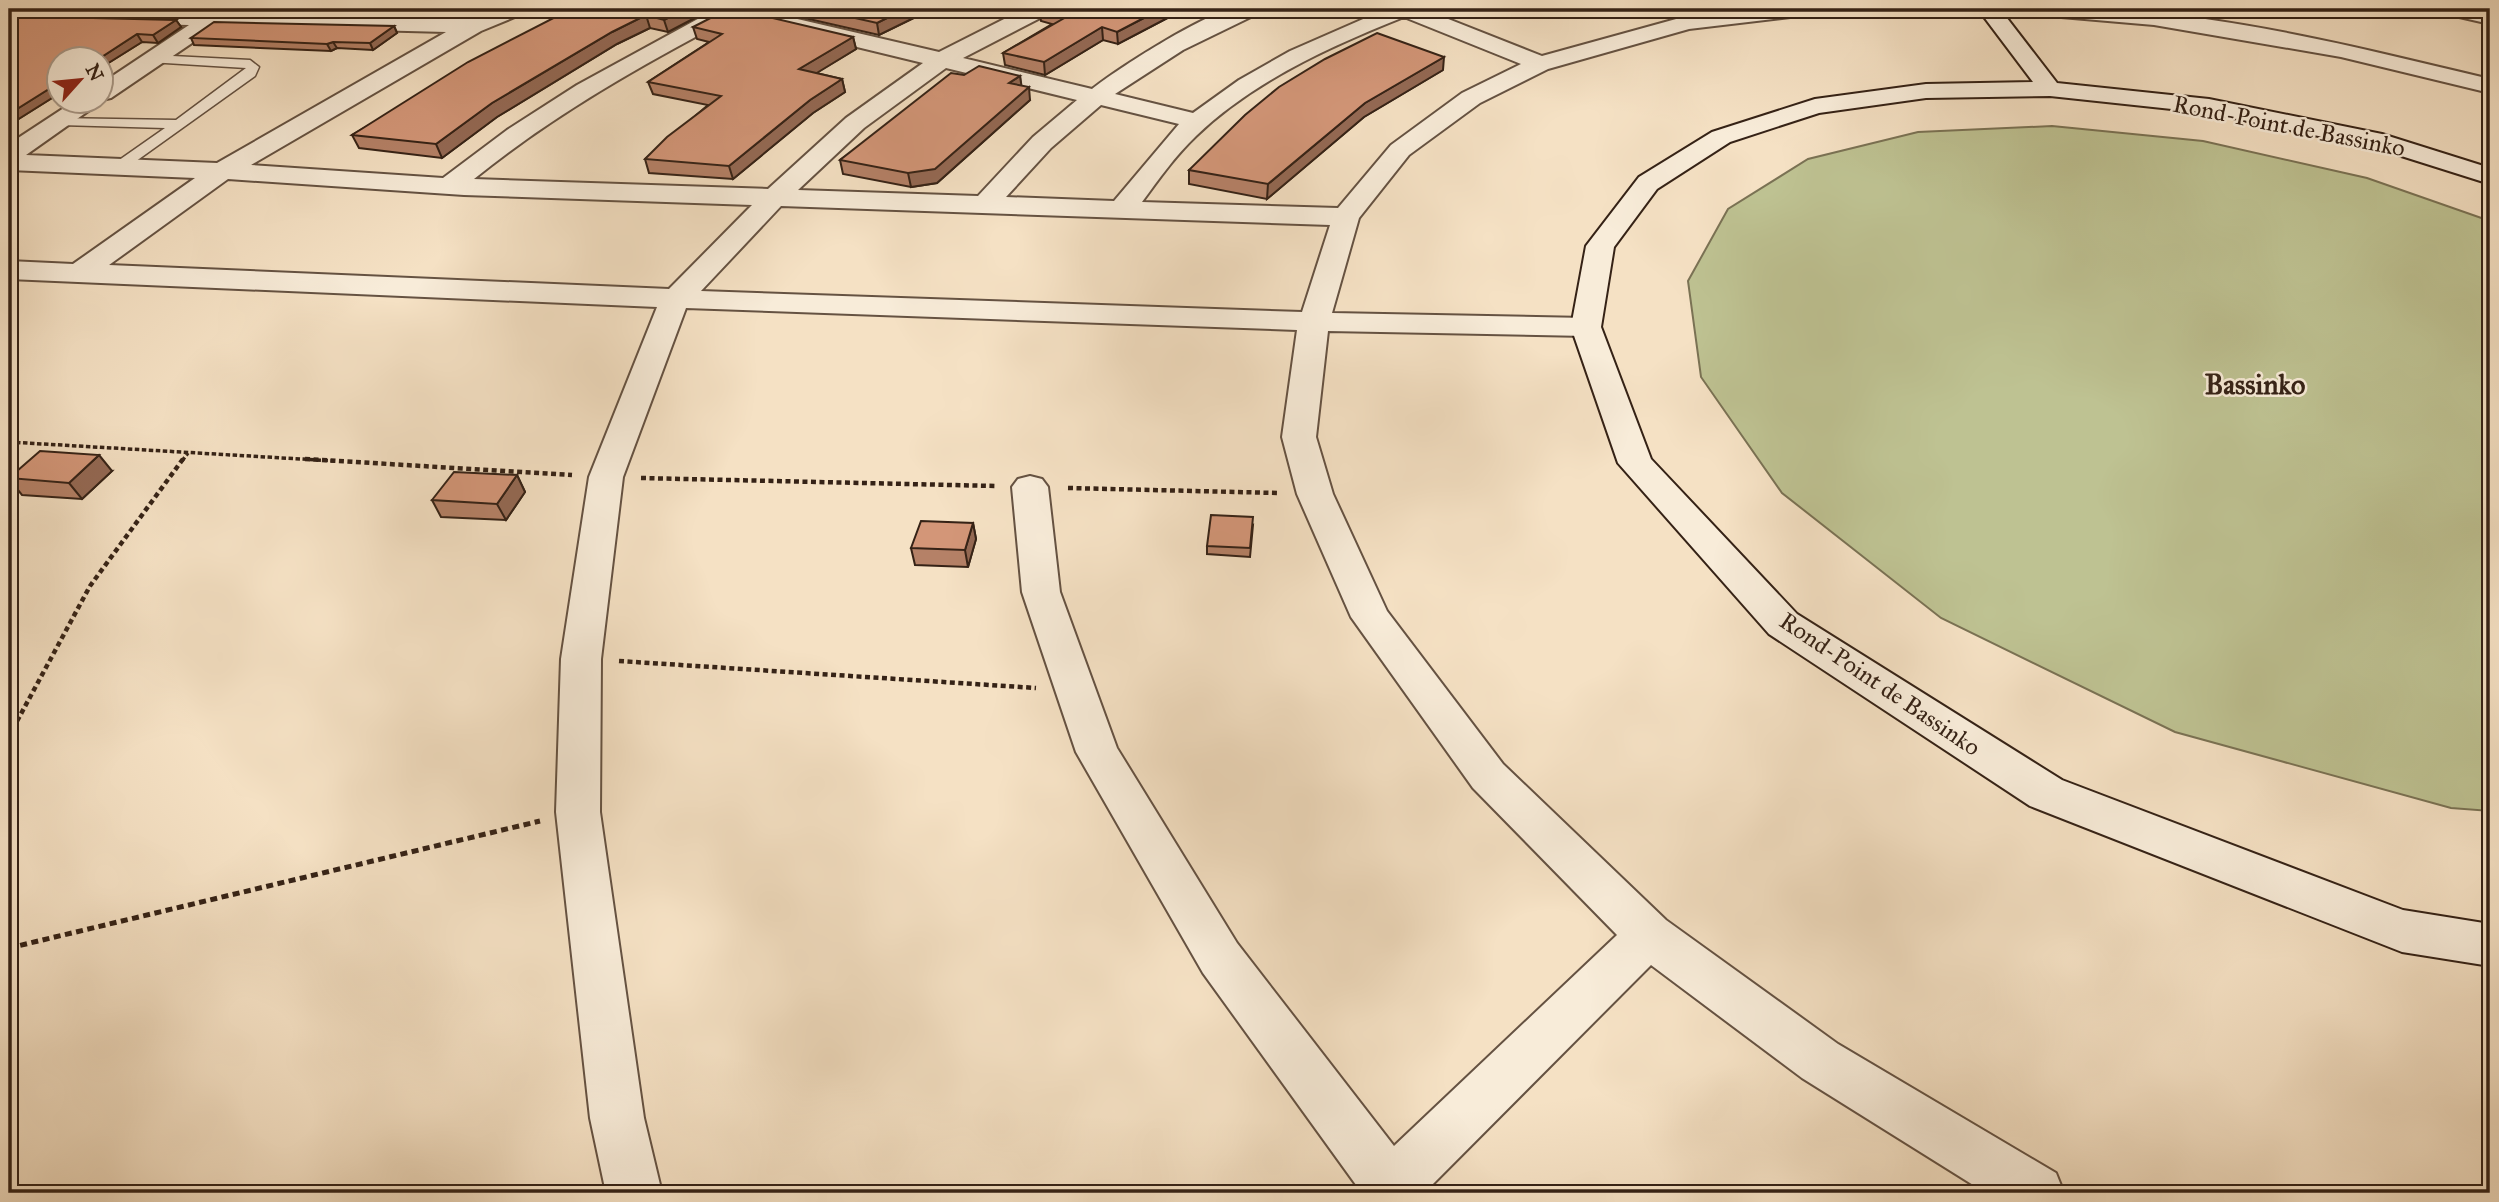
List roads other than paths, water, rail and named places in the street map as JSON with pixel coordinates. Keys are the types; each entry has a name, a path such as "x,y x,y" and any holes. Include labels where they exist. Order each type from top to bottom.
{"street":[{"path":"81,272 222,171 473,26 514,9"},
{"path":"449,186 501,143 577,94 645,53 731,9 1197,121"},
{"path":"634,1193 617,1118 578,812 581,659 606,477 674,301 773,199 855,123 942,61 1040,9"},
{"path":"986,204 1046,136 1097,96 1143,63 1200,30 1249,9"},
{"path":"1122,209 1158,163 1197,121 1302,52 1405,9 1540,64"},
{"path":"1807,9 1687,23 1540,64 1471,98 1400,150 1346,217 1313,324 1299,437 1315,494 1370,617 1488,776 1649,935 1820,1062 2036,1193"},
{"path":"1989,9 2050,89"},
{"path":"2038,9 2154,19 2341,50 2490,86"},
{"path":"2454,9 2490,17"},
{"path":"9,13 47,11 220,15 473,26"},
{"path":"9,33 47,11"},
{"path":"116,84 220,15"},
{"name":"Rond-Point de Bassinko","path":"2490,176 2382,142 2209,106 2050,89 1926,91 1829,104 1721,137 1648,183 1600,246 1586,327 1635,463 1783,624 2046,793 2402,931 2490,945"},
{"path":"9,155 68,116"},
{"path":"9,162 222,171 449,186 1346,217"},
{"path":"9,270 674,301 1313,324 1586,327"},
{"path":"1030,487 1041,593 1097,752 1220,958 1390,1192 1649,935"}],"lane":[{"path":"120,166 253,67 250,64 153,59"},
{"path":"61,121 176,124"}],"district":[{"name":"Bassinko","path":"2255,384"}]}
